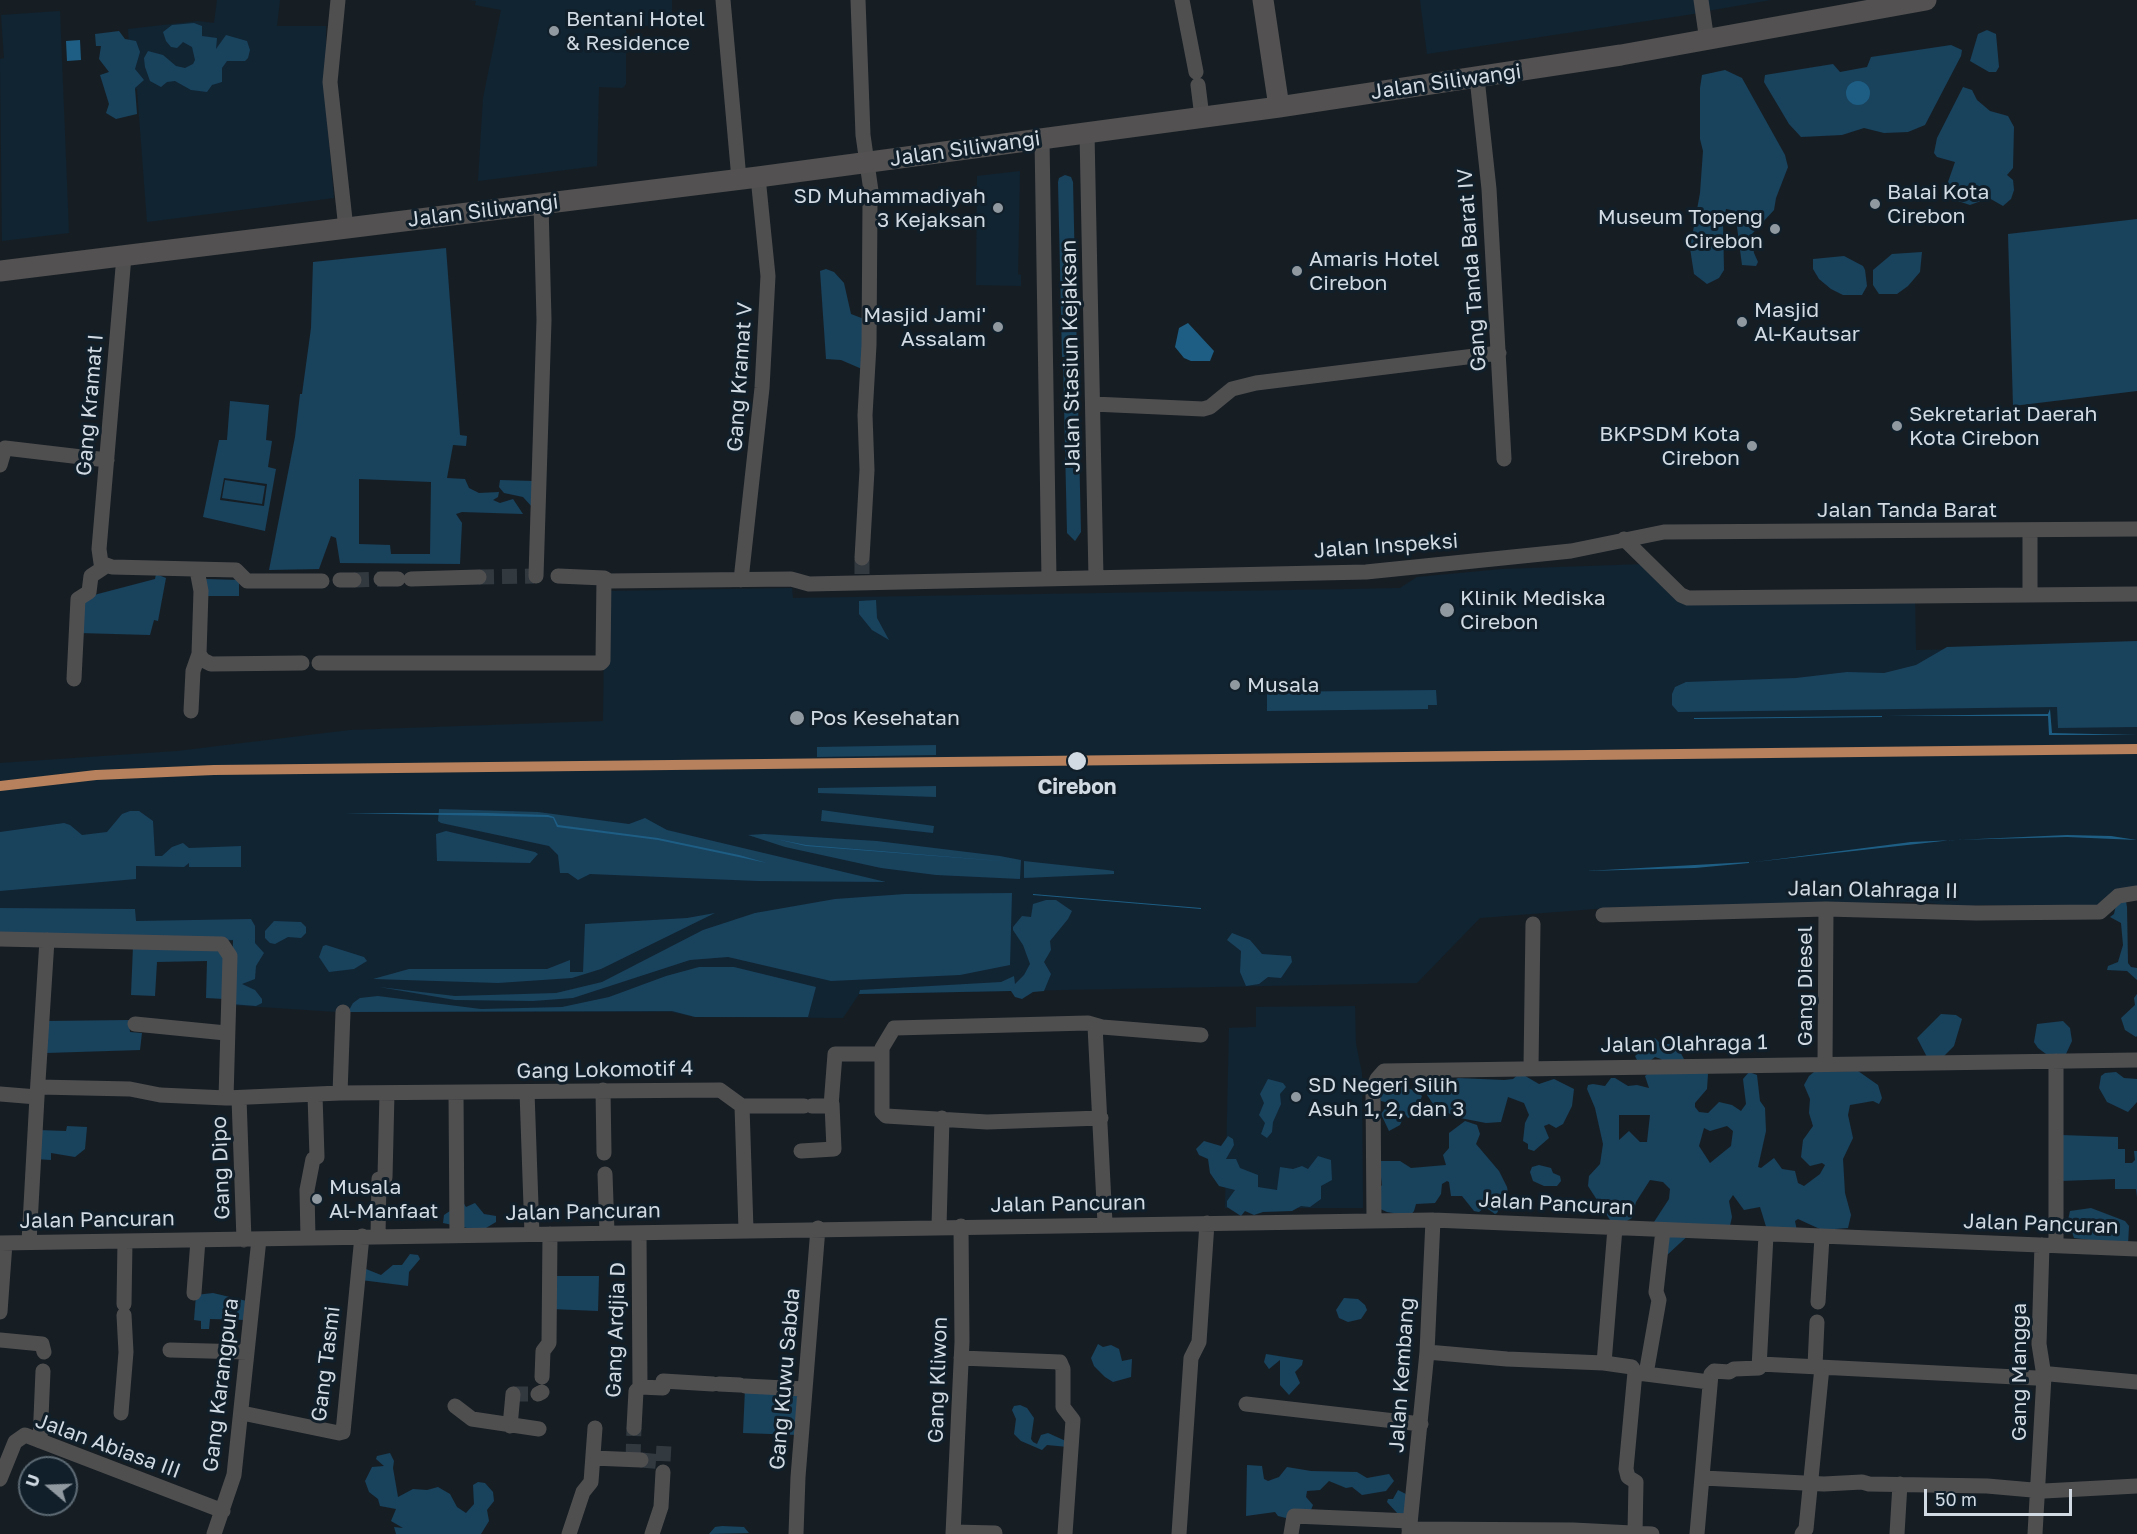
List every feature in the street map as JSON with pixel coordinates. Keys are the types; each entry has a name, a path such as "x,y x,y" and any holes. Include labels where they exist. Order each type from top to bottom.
{"main road":[{"path":"1263,0 1279,107"},
{"name":"Jalan Siliwangi","path":"0,271 748,178 1279,107 1707,41 1926,0"}],"street":[{"path":"338,0 330,82 346,228"},
{"name":"Gang Kramat V","path":"723,0 748,178 768,276 762,388 741,580"},
{"path":"858,0 863,135 870,197 869,345 865,415 867,470 862,558"},
{"path":"1182,0 1202,117"},
{"path":"1701,0 1707,41"},
{"name":"Gang Tanda Barat IV","path":"1478,78 1489,189 1504,459"},
{"name":"Jalan Stasiun Kejaksan","path":"1087,133 1096,578"},
{"name":"Jalan Stasiun Kejaksan","path":"1042,139 1049,579"},
{"name":"Jalan Inspeksi","path":"541,204 544,320 543,576 604,578 609,581 790,579 809,584 862,578 1049,579 1366,572 1571,551 1624,539 1677,532"},
{"name":"Gang Kramat I","path":"102,562 106,460 124,256"},
{"path":"1093,404 1203,409 1210,407 1232,389 1256,383 1499,353"},
{"path":"0,465 5,448 106,460"},
{"name":"Jalan Tanda Barat","path":"1677,532 2137,529"},
{"path":"2030,530 2030,595"},
{"path":"1624,539 1681,595 1688,598 2137,594"},
{"path":"74,679 78,600 89,592 91,576 102,562 197,570 204,567 241,574 248,581 322,581"},
{"path":"190,711 193,671 199,654 201,591 197,570"},
{"path":"381,579 479,577"},
{"path":"319,663 601,663 603,661 604,578"},
{"path":"199,654 202,660 210,664 302,663"},
{"name":"Jalan Olahraga II","path":"1602,915 1826,909 2100,912 2118,896 2137,893"},
{"name":"Gang Diesel","path":"1825,1063 1826,909"},
{"path":"1531,1067 1533,924"},
{"path":"0,939 222,944 230,956 226,1034 232,1098 160,1095 130,1089 0,1094"},
{"path":"29,1242 47,940"},
{"path":"340,1094 343,1012"},
{"path":"1101,1118 987,1122 883,1114 881,1054 889,1033 894,1028 1088,1023 1095,1026 1201,1035"},
{"path":"135,1024 226,1034"},
{"path":"1095,1026 1105,1223"},
{"path":"801,1151 834,1149 832,1104 835,1054 881,1054"},
{"name":"Jalan Olahraga 1","path":"1374,1220 1373,1088 1384,1071 1531,1067 2137,1060"},
{"name":"Gang Mangga","path":"2035,1534 2044,1376 2039,1335 2049,1245 2056,1061"},
{"name":"Gang Lokomotif 4","path":"340,1094 717,1089 742,1106"},
{"path":"603,1090 604,1153"},
{"path":"527,1092 532,1234"},
{"path":"378,1236 379,1179 385,1177 387,1093"},
{"path":"456,1093 458,1235"},
{"name":"Gang Dipo","path":"251,1239 232,1098 340,1094"},
{"path":"308,1238 307,1190 313,1159 317,1157 315,1095"},
{"path":"746,1230 742,1106 832,1104"},
{"path":"939,1226 942,1118"},
{"path":"605,1174 607,1232"},
{"name":"Jalan Pancuran","path":"2,1243 1105,1223 1433,1220 2137,1249"},
{"name":"Jalan Kembang","path":"1409,1528 1427,1352 1433,1220"},
{"path":"1179,1534 1191,1358 1199,1342 1207,1223"},
{"name":"Gang Kliwon","path":"953,1533 961,1358 961,1226"},
{"name":"Gang Kuwu Sabda","path":"796,1534 818,1228"},
{"path":"1604,1362 1615,1228"},
{"path":"1640,1534 1636,1482 1628,1477 1626,1469 1641,1373 1653,1328 1656,1325 1659,1300 1656,1292 1663,1230"},
{"name":"Gang Ardjia D","path":"634,1428 636,1391 640,1388 639,1233"},
{"path":"541,1387 543,1351 549,1343 550,1234"},
{"path":"1697,1534 1709,1382 1714,1371 1758,1370 1760,1364 1766,1235"},
{"name":"Gang Tasmi","path":"242,1413 343,1432 362,1236"},
{"path":"1818,1302 1822,1237"},
{"name":"Gang Karangpura","path":"214,1534 234,1475 242,1413 248,1352 251,1239"},
{"path":"194,1293 198,1240"},
{"path":"121,1413 126,1352 125,1241"},
{"path":"0,1312 2,1243"},
{"path":"1802,1534 1806,1530 1813,1436 1818,1423 1817,1322"},
{"path":"0,1340 42,1344 44,1352"},
{"path":"170,1350 248,1352"},
{"path":"1427,1352 1506,1359 1604,1362 1630,1365 1641,1373 1709,1382"},
{"path":"961,1358 1060,1362 1063,1369 1063,1407 1073,1420 1065,1534"},
{"path":"1760,1364 2036,1378 2050,1374 2137,1382"},
{"path":"40,1441 43,1371"},
{"path":"640,1388 663,1388 663,1381 805,1389"},
{"path":"510,1426 513,1394"},
{"path":"1246,1404 1421,1424"},
{"path":"455,1406 472,1419 539,1429"},
{"path":"569,1534 583,1492 591,1482 595,1428"},
{"name":"Jalan Abiasa III","path":"0,1479 15,1442 25,1435 223,1511"},
{"path":"593,1458 635,1460"},
{"path":"652,1534 661,1507 663,1472"},
{"path":"1703,1478 2039,1491 2137,1486"},
{"path":"1897,1534 1900,1484"},
{"path":"1291,1534 1294,1516 1409,1528 1573,1530 1652,1534"},
{"path":"953,1533 995,1533"}],"shaded area":[{"path":"217,0 280,0 277,26 326,26 326,108 334,198 147,222 137,89 132,89 128,29 198,21 214,23"},
{"path":"470,0 672,0 672,27 626,25 626,84 623,88 599,87 597,166 478,181 483,98 501,10 475,5 476,1"},
{"path":"1420,0 1698,0 1700,13 1427,54"},
{"path":"1705,0 1771,0 1707,11"},
{"path":"60,11 69,233 2,241 0,59 4,58 1,15"},
{"path":"194,23 202,26 202,36 217,38 216,49 226,35 247,41 250,50 248,58 245,61 227,61 222,68 222,82 212,85 207,92 191,90 175,81 167,82 161,87 150,81 144,58 148,51 163,55 176,66 185,68 193,64 195,60 192,47 183,42 177,48 171,47 163,32 172,25"},
{"path":"1987,30 1996,34 1999,67 1996,72 1989,72 1970,61 1978,34"},
{"path":"119,31 125,39 136,41 140,52 135,69 144,80 135,88 137,114 116,119 106,113 109,104 100,75 109,72 99,59 101,46 96,46 95,34"},
{"path":"80,40 81,60 67,61 66,41"},
{"path":"1951,45 1962,50 1961,56 1925,125 1908,132 1884,133 1864,128 1842,135 1801,137 1789,124 1764,82 1765,75 1833,64 1840,72 1867,67 1871,57"},
{"path":"1725,70 1742,78 1785,155 1788,167 1776,198 1774,210 1751,235 1758,262 1756,266 1742,265 1737,227 1731,210 1726,209 1723,222 1724,270 1719,278 1707,284 1694,274 1690,248 1700,193 1703,151 1700,139 1700,88 1702,75"},
{"path":"1858,81 1866,85 1870,93 1866,101 1858,105 1850,101 1846,93 1850,85"},
{"path":"1963,87 1972,90 1977,100 1990,111 2008,116 2014,127 2013,168 2007,175 2013,180 2014,190 2011,199 2003,206 1989,198 1970,205 1955,200 1948,182 1955,162 1937,157 1934,153 1937,138"},
{"name":"SD Muhammadiyah 3 Kejaksan","path":"1020,171 1018,274 1021,275 1021,286 976,285 977,176"},
{"path":"1065,175 1071,177 1073,182 1077,357 1062,357 1058,182 1059,178"},
{"path":"2137,219 2137,391 2013,406 2008,234"},
{"path":"446,248 460,435 467,436 466,446 453,445 447,478 465,479 469,488 479,493 499,492 498,497 493,500 500,503 513,499 523,514 462,512 456,514 462,523 460,564 340,563 336,538 331,536 319,569 269,570 295,437 300,394 302,394 311,328 313,262","holes":["359,479 431,482 430,554 391,554 390,545 359,544"]},
{"path":"1922,252 1920,272 1908,286 1897,294 1879,294 1873,285 1873,270 1892,254"},
{"path":"1844,256 1863,266 1865,270 1867,286 1862,295 1843,295 1831,289 1819,279 1813,269 1813,259"},
{"path":"826,269 834,272 844,283 851,314 864,319 862,369 841,360 826,359 820,271"},
{"path":"1188,323 1214,351 1210,361 1191,361 1184,358 1175,347 1179,328"},
{"path":"1063,360 1077,360 1081,532 1075,541 1067,533"},
{"path":"230,401 269,405 266,440 272,441 268,467 276,469 265,531 203,517 219,440 227,440","holes":["224,478 267,484 264,506 220,500"]},
{"path":"225,480 265,486 262,504 222,498"},
{"path":"500,480 534,481 533,508 523,497 504,493 499,487"},
{"path":"1646,564 1687,604 1915,598 1916,650 2137,646 2137,888 2095,906 1982,905 1961,907 1922,902 1620,907 1480,918 1417,983 859,994 843,1018 695,1017 671,1012 337,1012 230,1005 233,941 0,936 0,763 177,751 350,730 603,721 608,591 792,588 793,598 1400,588 1417,577 1502,569"},
{"path":"156,574 166,578 158,621 154,620 150,635 79,633 80,604 94,595 155,579"},
{"path":"206,579 239,580 239,596 206,596"},
{"path":"876,600 877,618 889,640 872,630 859,614 859,601"},
{"path":"2137,641 2137,727 2058,728 2057,707 1678,712 1672,705 1672,694 1675,687 1686,682 1796,678 1847,672 1884,673 1916,665 1947,647"},
{"path":"1436,690 1437,705 1428,705 1428,709 1267,711 1267,692"},
{"path":"2050,709 2052,733 2137,735 2049,735 2048,716 1886,716 2048,714"},
{"path":"1882,717 1694,719 1694,718"},
{"path":"936,745 936,755 817,757 817,747"},
{"path":"936,786 936,797 818,793 818,788"},
{"path":"439,809 538,812 629,824 645,818 667,830 886,882 757,881 590,874 578,880 568,873 560,873 558,855 549,846 441,823 438,821"},
{"path":"822,810 934,826 933,833 821,821"},
{"path":"139,811 153,821 155,856 162,856 172,847 183,843 189,848 241,846 241,867 189,867 189,863 184,867 136,866 136,879 0,891 0,832 64,823 82,835 107,832 122,814"},
{"path":"344,813 548,815 554,817 558,825 658,838 767,863 658,840 557,827 553,818 547,817"},
{"path":"446,831 538,854 530,863 437,861 436,834"},
{"path":"748,835 877,841 1000,856 1021,860 1020,879 936,875 881,868 785,847"},
{"path":"2067,835 2111,836 2137,840 2067,837 1961,840"},
{"path":"776,839 806,845 1013,862 806,846"},
{"path":"1950,840 1755,862 1911,842"},
{"path":"1024,861 1114,871 1114,874 1024,878"},
{"path":"1749,862 1695,868 1586,871"},
{"path":"1012,893 1010,965 960,975 831,981 728,957 690,960 573,998 533,1001 455,1000 379,987 455,996 556,993 602,982 703,930 755,913 835,899 905,894"},
{"path":"1033,895 1201,908 1201,909"},
{"path":"1056,900 1072,911 1050,941 1051,950 1044,962 1051,974 1044,991 1033,992 1022,999 1015,997 1011,991 859,994 860,990 1001,982 1014,976 1015,984 1030,964 1013,927 1022,916 1031,917 1033,904"},
{"path":"2117,901 2126,901 2128,963 2131,967 2137,968 2137,980 2127,971 2107,970 2108,966 2118,962 2123,945 2121,923 2110,917 2114,914"},
{"path":"0,908 135,909 136,921 251,919 255,926 255,943 264,953 256,966 255,979 242,984 255,990 262,999 262,1003 256,1006 231,1004 233,940 0,935"},
{"path":"715,913 601,969 572,978 498,983 373,979 409,969 547,969 570,960 570,972 583,972 585,924 687,918"},
{"path":"274,921 301,922 306,927 306,933 301,938 288,937 275,944 270,943 265,938 265,931"},
{"path":"1232,933 1250,940 1262,954 1291,956 1292,962 1281,978 1268,977 1259,984 1246,986 1240,972 1241,951 1227,940"},
{"path":"133,946 224,951 224,999 206,998 207,961 157,962 155,996 131,995"},
{"path":"323,946 364,957 367,961 354,969 329,972 319,957"},
{"path":"699,967 734,967 816,987 808,1017 695,1017 672,1011 348,1012 353,1003 360,998 378,996 481,1009 562,1007 609,997 666,976"},
{"path":"2137,994 2136,1037 2125,1030 2121,1018 2135,1005 2134,998"},
{"name":"SD Negeri Silih Asuh 1, 2, dan 3","path":"1355,1006 1356,1044 1362,1073 1363,1208 1225,1208 1229,1028 1256,1027 1256,1007"},
{"path":"1941,1014 1956,1015 1962,1019 1954,1046 1944,1056 1927,1057 1917,1038"},
{"path":"129,1020 130,1032 142,1033 140,1050 46,1053 46,1021"},
{"path":"2063,1021 2070,1028 2072,1041 2066,1054 2046,1054 2034,1042 2037,1024"},
{"path":"1655,1038 1661,1044 1670,1044 1678,1048 1685,1061 1708,1074 1707,1089 1695,1103 1699,1112 1708,1113 1719,1102 1732,1105 1741,1111 1746,1104 1743,1079 1749,1072 1757,1075 1760,1101 1765,1108 1766,1131 1758,1167 1761,1168 1774,1158 1782,1169 1795,1171 1798,1183 1804,1186 1820,1174 1825,1165 1822,1163 1810,1166 1801,1157 1803,1140 1813,1126 1809,1113 1810,1099 1804,1085 1809,1076 1814,1072 1858,1071 1878,1085 1882,1098 1879,1104 1873,1101 1850,1105 1848,1115 1853,1138 1843,1159 1845,1193 1851,1215 1848,1228 1822,1230 1798,1219 1795,1221 1797,1231 1768,1233 1760,1207 1744,1210 1733,1195 1729,1201 1732,1217 1729,1230 1693,1231 1666,1256 1658,1246 1654,1222 1669,1199 1670,1189 1663,1182 1650,1180 1636,1202 1632,1218 1623,1223 1610,1220 1588,1186 1589,1176 1600,1164 1603,1144 1595,1108 1587,1089 1588,1085 1593,1084 1605,1086 1611,1078 1628,1086 1637,1085 1649,1088 1645,1076 1662,1061 1655,1057 1650,1061 1637,1060 1635,1056","holes":["1619,1115 1650,1115 1647,1142 1640,1142 1629,1131 1619,1140","1727,1126 1733,1131 1731,1146 1710,1163 1699,1146 1704,1128 1710,1131"]},
{"path":"2116,1072 2124,1078 2137,1079 2137,1102 2128,1112 2107,1102 2099,1088 2101,1076 2105,1073"},
{"path":"1520,1073 1539,1084 1554,1079 1574,1089 1572,1106 1563,1124 1556,1128 1549,1124 1544,1126 1549,1138 1534,1151 1528,1149 1528,1144 1523,1141 1525,1123 1529,1115 1524,1103 1508,1097 1501,1122 1486,1123 1455,1117 1445,1111 1440,1114 1427,1095 1428,1085 1437,1078 1450,1082 1458,1078 1504,1080 1513,1079"},
{"path":"1268,1079 1283,1083 1286,1087 1280,1094 1281,1104 1273,1122 1272,1132 1267,1138 1261,1134 1265,1123 1259,1115 1264,1103 1260,1094"},
{"path":"1395,1085 1417,1091 1422,1096 1415,1115 1408,1118 1405,1114 1400,1125 1389,1131 1381,1114 1389,1103 1381,1101 1379,1096"},
{"path":"1465,1121 1477,1125 1480,1134 1476,1144 1499,1171 1507,1187 1508,1193 1497,1213 1485,1207 1479,1212 1474,1211 1462,1196 1451,1196 1447,1181 1442,1184 1441,1194 1435,1203 1416,1204 1410,1216 1387,1212 1376,1207 1377,1191 1382,1185 1379,1161 1400,1161 1411,1168 1446,1165 1443,1155 1449,1148 1449,1133"},
{"path":"67,1126 87,1127 85,1149 75,1157 51,1153 51,1160 36,1159 38,1130 66,1131"},
{"path":"2061,1135 2118,1137 2118,1149 2125,1149 2125,1163 2132,1163 2135,1160 2134,1151 2137,1151 2137,1197 2136,1189 2115,1189 2115,1179 2060,1181"},
{"path":"1228,1136 1233,1139 1234,1145 1226,1159 1236,1159 1240,1168 1258,1175 1258,1187 1277,1190 1280,1167 1293,1169 1302,1166 1308,1169 1318,1156 1331,1160 1332,1180 1321,1186 1321,1199 1310,1207 1301,1206 1292,1211 1263,1212 1254,1215 1245,1211 1241,1216 1227,1207 1227,1201 1235,1190 1219,1186 1210,1173 1208,1159 1199,1155 1196,1149 1204,1141 1221,1146"},
{"path":"1539,1165 1551,1168 1553,1173 1560,1176 1561,1181 1557,1186 1544,1186 1533,1181 1530,1172 1532,1167"},
{"path":"463,1202 466,1207 475,1203 484,1214 496,1216 496,1222 481,1231 443,1223 444,1215"},
{"path":"2091,1208 2125,1221 2129,1226 2128,1245 2074,1238 2068,1220 2070,1211"},
{"path":"410,1254 418,1255 420,1259 409,1272 408,1286 361,1280 366,1269 381,1275 393,1265 402,1265"},
{"path":"552,1276 599,1276 598,1311 551,1309"},
{"path":"213,1293 251,1302 248,1320 210,1319 209,1329 201,1329 201,1321 194,1320 196,1295"},
{"path":"1344,1298 1358,1299 1365,1305 1367,1310 1361,1319 1348,1322 1339,1318 1336,1310"},
{"path":"1098,1344 1103,1347 1111,1345 1119,1349 1122,1361 1132,1359 1131,1377 1113,1382 1094,1366 1091,1358"},
{"path":"1266,1354 1303,1360 1302,1365 1295,1372 1300,1383 1289,1395 1280,1385 1280,1360 1269,1369 1264,1362"},
{"path":"745,1389 800,1392 798,1435 743,1433"},
{"path":"1020,1405 1027,1408 1034,1418 1031,1439 1033,1442 1037,1444 1041,1435 1048,1433 1068,1442 1068,1447 1047,1445 1042,1450 1021,1441 1014,1434 1016,1419 1012,1410 1014,1406"},
{"path":"390,1453 394,1461 398,1497 413,1489 427,1490 438,1487 450,1494 457,1507 466,1513 474,1504 473,1485 478,1482 485,1483 493,1492 494,1501 487,1510 489,1521 481,1534 396,1534 394,1527 403,1528 391,1521 396,1509 380,1506 378,1499 369,1492 365,1481 372,1467 384,1466 376,1459 377,1456"},
{"path":"1247,1465 1262,1466 1264,1479 1268,1481 1279,1477 1287,1467 1311,1471 1357,1472 1367,1478 1389,1474 1394,1481 1386,1491 1362,1495 1352,1487 1346,1488 1329,1481 1320,1490 1307,1491 1306,1497 1313,1505 1311,1510 1286,1518 1278,1516 1275,1512 1246,1516"},
{"path":"1398,1490 1408,1495 1406,1514 1398,1514 1387,1502 1388,1499 1393,1499"},
{"path":"715,1527 744,1527 749,1533 709,1534"}],"tunnel":[{"path":"862,558 862,574"},
{"path":"479,577 534,576"},
{"path":"354,580 381,579"},
{"path":"513,1394 538,1394"},
{"path":"633,1459 634,1428"},
{"path":"641,1460 663,1462 664,1444"}],"transit line":[{"path":"0,786 96,775 214,770 2137,749"}],"place":[{"name":"Bentani Hotel & Residence","path":"554,31"},
{"name":"Balai Kota Cirebon","path":"1875,204"},
{"name":"SD Muhammadiyah 3 Kejaksan","path":"998,208"},
{"name":"Museum Topeng Cirebon","path":"1775,229"},
{"name":"Amaris Hotel Cirebon","path":"1297,271"},
{"name":"Masjid Al-Kautsar","path":"1742,322"},
{"name":"Masjid Jami' Assalam","path":"998,327"},
{"name":"Sekretariat Daerah Kota Cirebon","path":"1897,426"},
{"name":"BKPSDM Kota Cirebon","path":"1752,446"},
{"name":"Klinik Mediska Cirebon","path":"1447,610"},
{"name":"Musala","path":"1235,685"},
{"name":"Pos Kesehatan","path":"797,718"},
{"name":"Cirebon","path":"1077,761"},
{"name":"SD Negeri Silih Asuh 1, 2, dan 3","path":"1296,1097"},
{"name":"Musala Al-Manfaat","path":"317,1199"}]}
